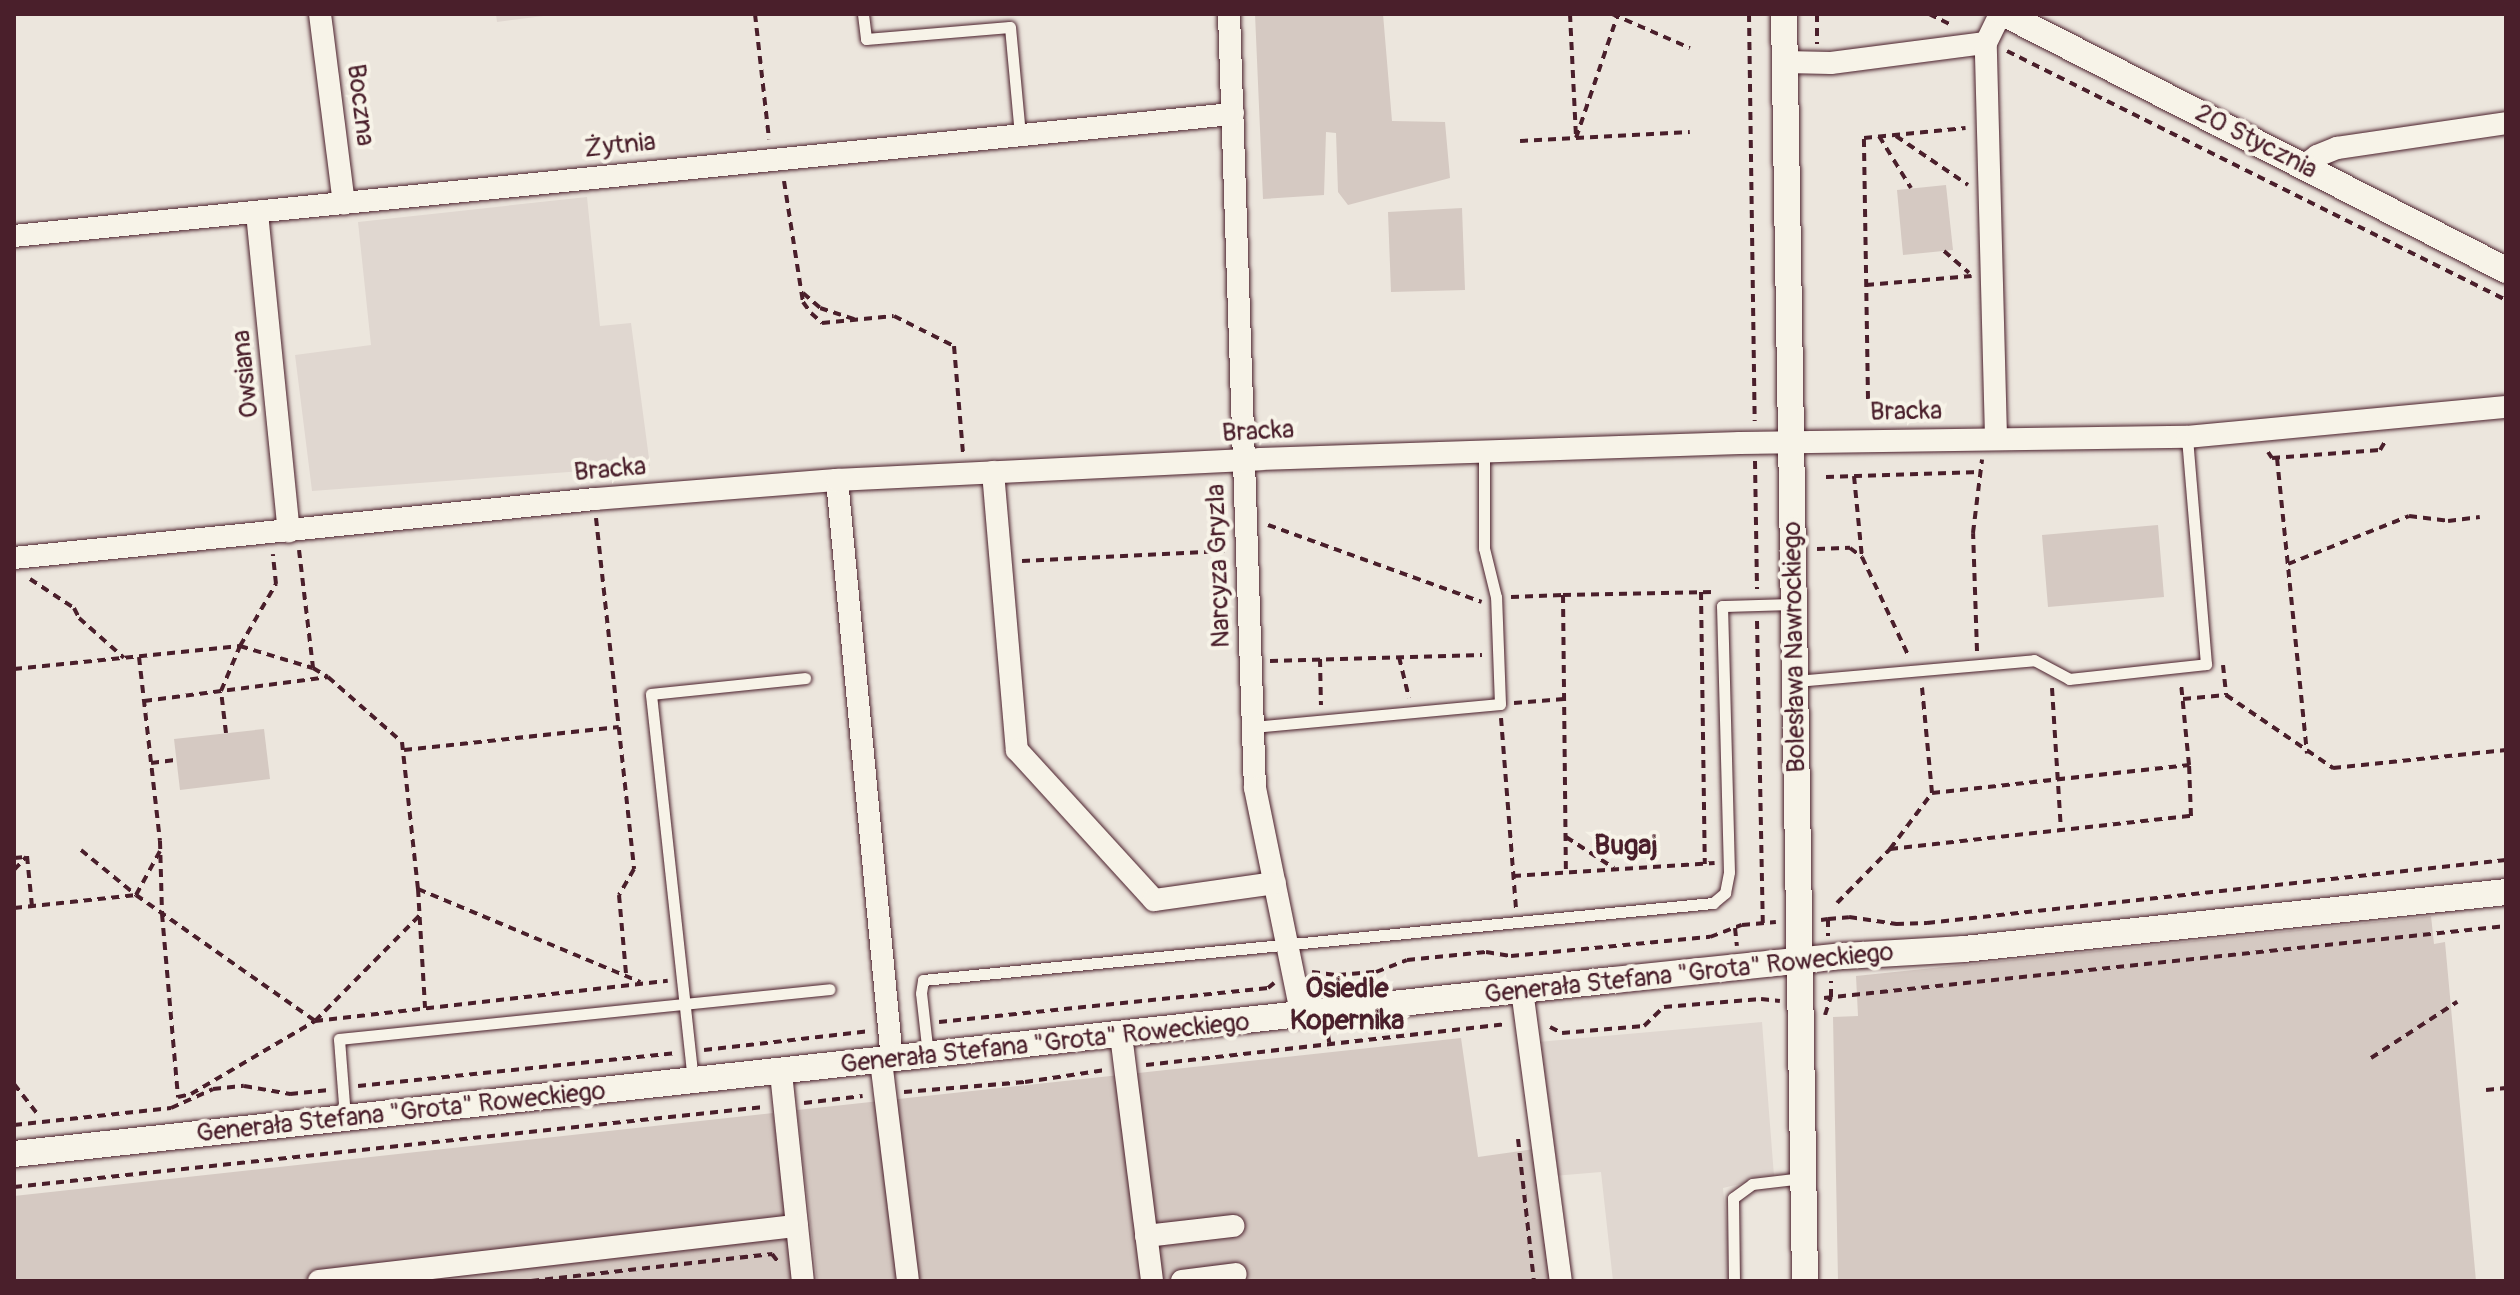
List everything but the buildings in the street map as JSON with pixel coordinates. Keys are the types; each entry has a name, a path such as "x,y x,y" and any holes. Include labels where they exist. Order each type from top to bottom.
{"street":[{"name":"Boczna","path":"320,14 344,203"},
{"name":"Narcyza Gryzla","path":"1229,14 1255,788 1302,1016"},
{"name":"Bolesława Nawrockiego","path":"1784,14 1805,1281"},
{"path":"1996,437 1983,276 1990,200 1986,42 2003,14"},
{"name":"20 Stycznia","path":"2003,14 2506,270"},
{"path":"1785,62 1818,62 1986,42"},
{"name":"Żytnia","path":"14,236 777,157 1233,114"},
{"path":"2303,167 2317,156 2346,146 2506,123"},
{"name":"Owsiana","path":"257,213 294,538"},
{"name":"Bracka","path":"16,564 294,538 595,499 837,480 1243,460 1755,443 1996,437 2187,437 2506,407"},
{"path":"993,472 1017,750 1154,900 1275,883"},
{"path":"837,480 889,1029 885,1094 908,1281"},
{"name":"Generała Stefana \"Grota\" Roweckiego","path":"14,1154 1522,990 1964,949 2506,892"},
{"path":"1522,990 1561,1281"},
{"path":"1121,1035 1152,1281"},
{"path":"781,1073 803,1281"},
{"path":"319,1281 797,1226"},
{"path":"1146,1236 1233,1226"},
{"path":"1182,1281 1236,1274"}],"lane":[{"path":"863,14 866,39 1010,27 1020,134"},
{"path":"1795,681 2034,660 2069,679 2206,664 2187,437"},
{"path":"1253,727 1500,704 1496,602 1484,548 1484,452"},
{"path":"928,1056 921,993 923,980 1713,903 1725,893 1729,862 1722,606 1794,604"},
{"path":"693,1082 651,694 805,678"},
{"path":"345,1119 339,1039 829,989"},
{"path":"1734,1281 1730,1207 1733,1198 1752,1184 1803,1178"}],"path":[{"path":"755,14 769,142 777,157 803,302 822,323 902,318 954,346 965,473"},
{"path":"1570,14 1576,138"},
{"path":"1576,138 1615,14 1690,48"},
{"path":"1749,14 1757,591"},
{"path":"1817,14 1818,62"},
{"path":"1929,14 2506,300"},
{"path":"1868,399 1864,138 1988,126"},
{"path":"1520,141 1690,132"},
{"path":"1894,135 1990,200"},
{"path":"1879,136 1911,188"},
{"path":"1944,251 1983,276"},
{"path":"1866,285 1983,276"},
{"path":"801,291 820,308 859,320"},
{"path":"1977,665 1973,533 1982,456"},
{"path":"2277,458 2307,753"},
{"path":"1826,477 1980,472"},
{"path":"1854,476 1862,557"},
{"path":"595,499 634,869 619,895 626,974"},
{"path":"2288,564 2409,516 2448,521 2480,517"},
{"path":"1262,523 1496,602 1563,595 1715,592"},
{"path":"294,538 313,668"},
{"path":"226,733 221,691 240,646 276,584 272,547"},
{"path":"1000,562 1230,551"},
{"path":"16,564 74,608 79,618 124,658"},
{"path":"1743,591 1765,591"},
{"path":"1701,592 1705,864"},
{"path":"1563,595 1566,873"},
{"path":"924,1025 1268,988 1285,975 1376,972 1407,960 1486,952 1511,956 1710,937 1742,925 1763,923 1757,605"},
{"path":"14,669 240,646 313,668 328,677 402,742 418,889 425,1008"},
{"path":"1264,661 1498,654"},
{"path":"139,657 161,849 162,914 178,1097 191,1094 315,1021 420,915"},
{"path":"1399,657 1412,712"},
{"path":"1320,659 1322,721"},
{"path":"1837,903 1890,849 1932,793 1921,676"},
{"path":"144,701 328,677"},
{"path":"2051,682 2061,831"},
{"path":"1890,849 2191,816 2183,699 2226,695 2333,768 2506,750"},
{"path":"1517,923 1500,704 1564,699"},
{"path":"404,750 619,727"},
{"path":"151,763 177,760"},
{"path":"1932,793 2189,765"},
{"path":"1566,837 1616,870"},
{"path":"136,895 161,849"},
{"path":"81,850 162,914 315,1021 682,979"},
{"path":"27,856 32,907"},
{"path":"14,858 27,856"},
{"path":"14,870 27,856"},
{"path":"1828,919 1849,917 1896,924 1927,923 2506,860"},
{"path":"1513,876 1729,862"},
{"path":"418,889 626,974 642,984"},
{"path":"14,908 136,895"},
{"path":"14,1187 885,1094 1025,1082 1527,1022 1539,1021 1562,1033 1644,1026 1664,1007 1761,999 1801,1000 2506,926"},
{"path":"2371,1058 2457,1002"},
{"path":"14,1125 171,1108 213,1089 244,1086 290,1094 889,1029"},
{"path":"1328,1032 1329,1045"},
{"path":"14,1084 39,1116"},
{"path":"2486,1090 2506,1088"},
{"path":"1516,1128 1534,1281"},
{"path":"531,1281 772,1254 780,1272"}],"shaded area":[{"path":"496,14 559,14 497,22"},
{"path":"1255,14 1383,14 1392,121 1445,122 1450,178 1348,205 1338,192 1336,133 1326,132 1324,195 1263,199"},
{"path":"1946,185 1953,250 1903,255 1897,190"},
{"path":"587,197 600,326 631,323 650,466 312,491 295,355 371,345 358,222"},
{"path":"1462,208 1465,290 1391,292 1388,212"},
{"path":"2158,525 2164,597 2048,607 2042,535"},
{"path":"264,729 270,779 180,790 174,739"},
{"path":"2431,916 2434,944 2445,942 2476,1281 1838,1281 1833,1017 1858,1016 1856,976"},
{"path":"1762,1022 1774,1176 1723,1188 1732,1281 1613,1281 1601,1172 1553,1176 1538,1042"},
{"path":"1461,1038 1478,1157 1534,1149 1551,1281 817,1281 797,1110"},
{"path":"773,1113 794,1281 14,1281 14,1196"}],"district":[{"name":"Bugaj","path":"1626,846"},
{"name":"Osiedle Kopernika","path":"1347,1005"}]}
